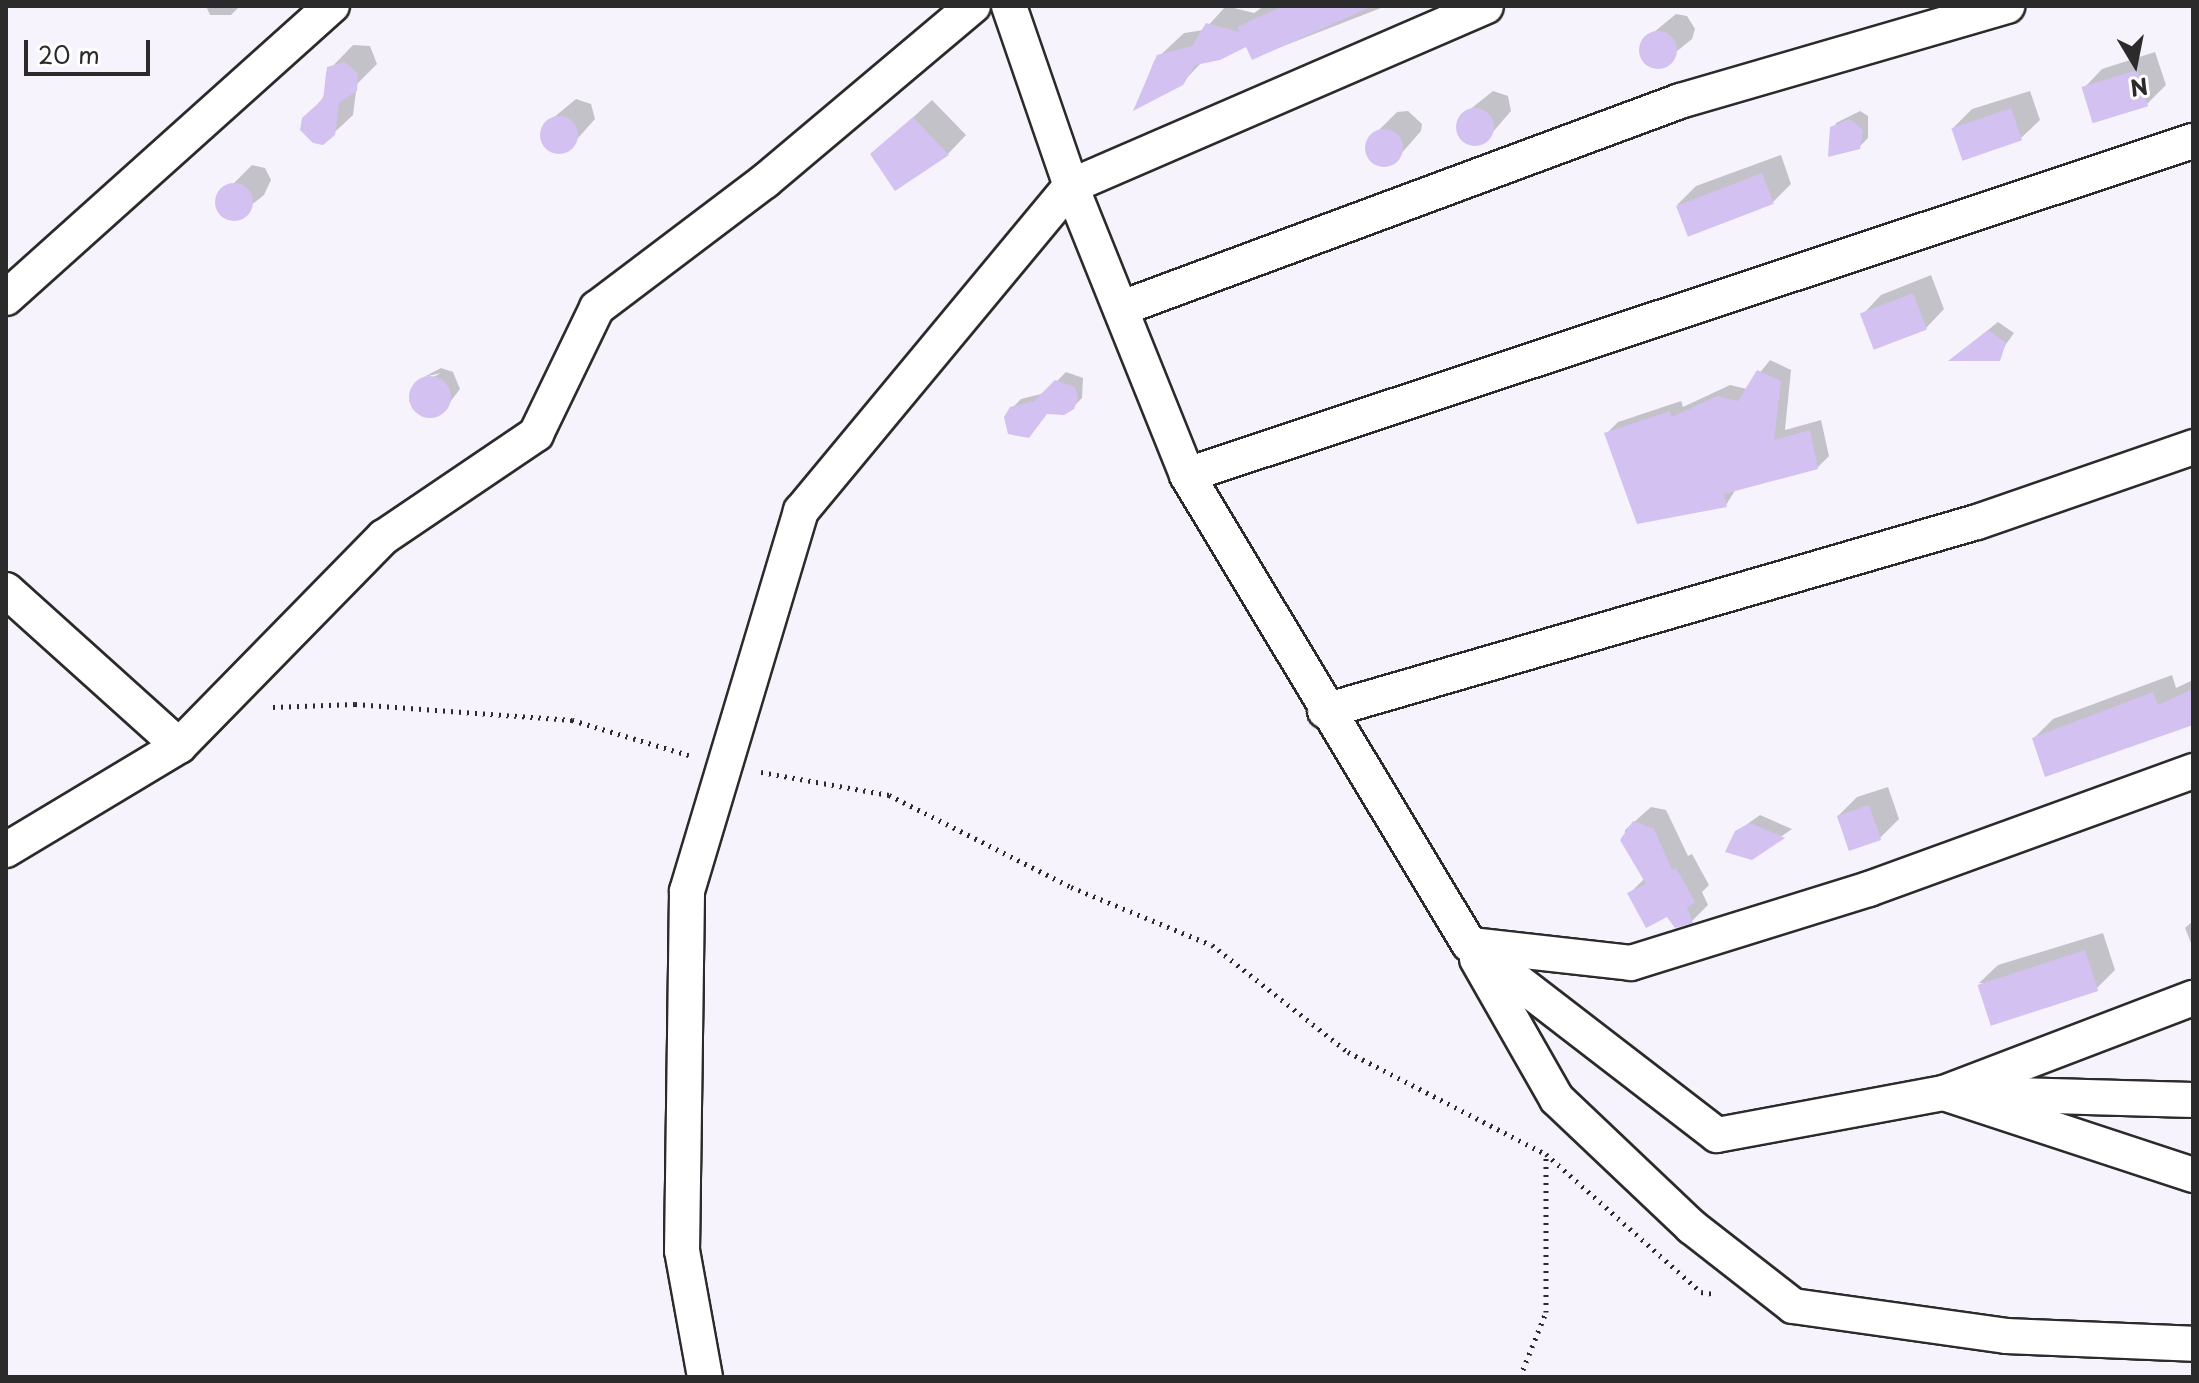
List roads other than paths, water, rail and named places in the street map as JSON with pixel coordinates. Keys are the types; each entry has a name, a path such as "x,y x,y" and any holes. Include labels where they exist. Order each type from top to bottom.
{"street":[{"path":"6,298 332,6"},
{"path":"6,850 179,746 384,537 536,434 597,308 765,181 973,6"},
{"path":"1009,6 1071,186 1187,475 1325,711 1469,944 1557,1099 1692,1227 1793,1306 2006,1336 2193,1344"},
{"path":"705,1377 682,1251 687,891 801,511 1071,186 1486,6"},
{"path":"1122,308 1680,101 2008,6"},
{"path":"1187,475 2193,141"},
{"path":"1325,711 1977,522 2193,447"},
{"path":"6,590 179,746"},
{"path":"1469,944 1631,963 1869,889 2193,771"},
{"path":"1469,944 1717,1135 1944,1093 2193,998"},
{"path":"1944,1093 2193,1100"},
{"path":"1944,1093 2193,1175"}]}
